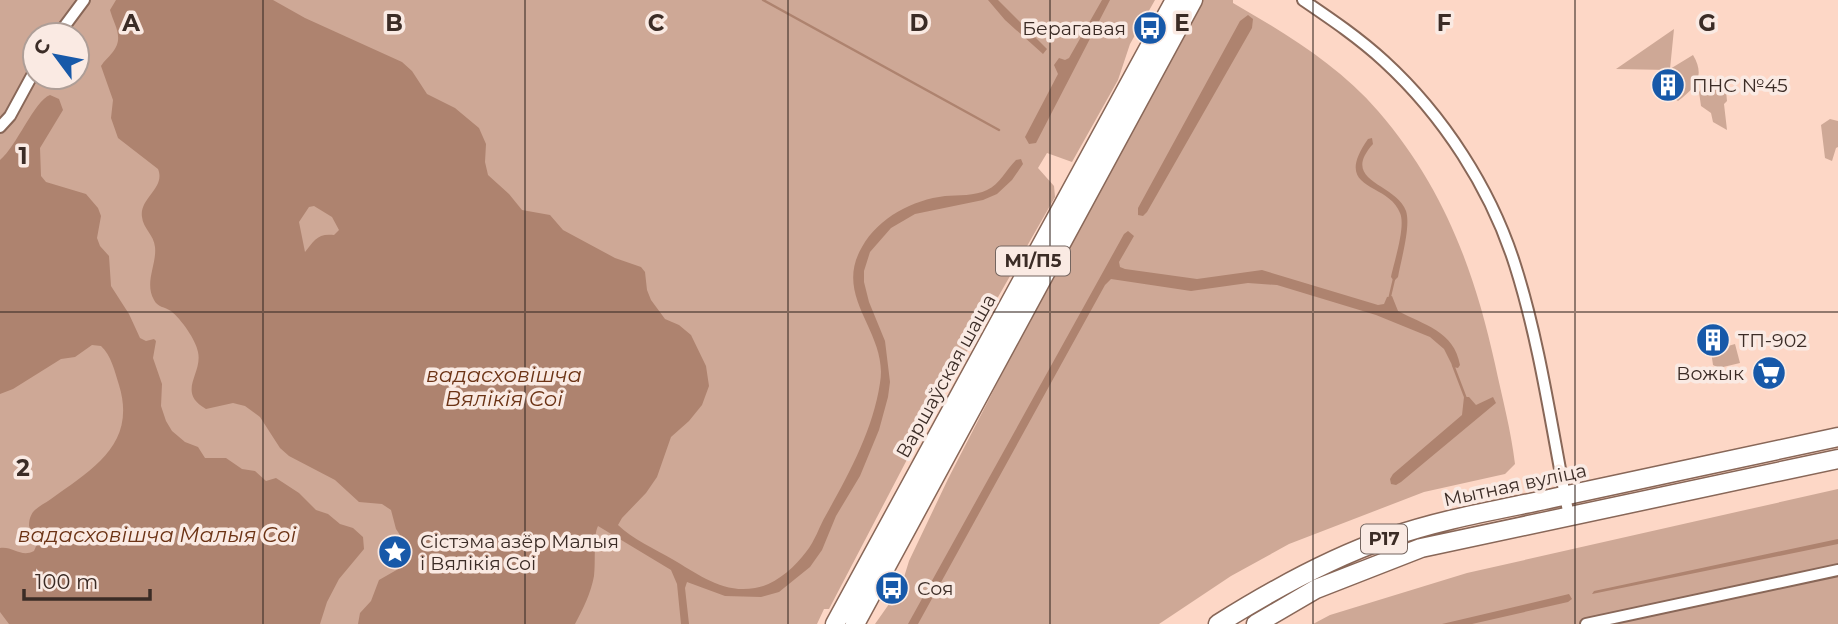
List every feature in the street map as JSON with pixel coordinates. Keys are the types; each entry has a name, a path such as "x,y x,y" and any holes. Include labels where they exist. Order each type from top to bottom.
{"highway":[{"name":"Варшаўская шаша","path":"835,624 1175,0"},
{"name":"Варшаўская шаша","path":"855,624 1193,0"},
{"name":"Мытная вуліца","path":"1218,624 1289,582 1386,538 1448,519 1838,437"},
{"name":"Р17","path":"1256,624 1316,589 1422,548 1838,459"}],"street":[{"path":"68,21 84,0"},
{"path":"1303,0 1367,47 1410,87 1435,116 1479,183 1506,240 1524,296 1569,516"},
{"path":"0,127 10,116 24,91"},
{"path":"1586,624 1838,570"}],"shaded area":[{"path":"0,0 1155,0 1130,44 1118,80 1072,162 1047,153 1038,168 1054,186 1055,197 924,427 829,609 824,609 817,624 0,624"},
{"path":"1202,0 1233,0 1233,3 1291,38 1328,65 1378,111 1421,169 1453,230 1477,295 1509,426 1515,464 1505,474 1424,492 1289,544 1231,576 1159,624 875,624 901,587 909,561 948,479 1057,267"},
{"path":"1674,29 1670,69 1693,55 1699,70 1694,87 1678,101 1667,94 1680,84 1669,70 1616,69"},
{"path":"1725,81 1727,130 1713,122 1711,113 1701,106 1699,92 1705,84"},
{"path":"1830,119 1838,121 1838,147 1832,161 1825,158 1821,125"},
{"path":"1735,344 1740,363 1719,368 1713,365 1711,351"},
{"path":"1838,489 1838,624 1313,624 1330,615 1467,573"}],"water":[{"name":"вадасховішча Вялікія Соі","path":"116,0 273,0 305,18 402,62 412,71 427,94 455,108 479,128 486,144 485,162 488,175 522,210 550,215 563,230 615,258 641,267 645,272 651,300 665,319 679,325 691,335 706,366 709,386 702,405 671,437 657,477 618,525 701,576 732,588 755,588 770,583 790,570 801,558 814,539 866,435 877,400 881,365 853,283 855,265 869,236 887,219 909,206 933,198 982,192 996,184 1016,160 1021,159 1023,164 1012,180 997,194 983,200 915,214 891,228 870,252 864,271 864,282 885,341 890,382 888,397 879,430 860,476 836,516 822,550 810,567 779,592 761,597 725,596 687,582 685,588 689,624 681,624 677,584 671,570 598,526 593,582 575,624 358,624 360,613 371,601 379,580 400,568 406,560 406,544 396,529 391,510 382,504 359,502 335,480 289,456 280,448 260,417 245,406 233,403 206,409 197,403 193,396 193,382 199,360 197,347 179,319 171,311 159,306 151,294 150,280 155,247 143,221 142,210 156,188 158,169 118,138 111,118 113,100 101,66 118,42 110,10","holes":["314,206 332,217 339,230 334,235 324,235 316,239 305,252 299,222 309,207"]},
{"path":"988,0 998,0 1047,49 1043,54 1005,20"},
{"path":"1102,0 1110,0 1036,143 1029,144 1025,137 1058,74 1054,65 1059,58 1069,58"},
{"path":"1248,15 1253,19 1252,28 1147,212 1143,216 1138,215 1138,208 1240,21"},
{"name":"вадасховішча Малыя Соі","path":"50,95 59,99 63,110 40,148 41,176 46,182 86,194 98,208 101,216 97,238 109,256 111,286 140,338 156,341 153,358 162,384 161,406 172,431 185,442 198,447 205,458 226,458 242,469 255,471 266,481 276,478 299,493 316,510 353,528 363,537 364,549 339,579 327,602 320,624 9,624 0,612 0,548 21,553 34,551 37,544 29,526 33,512 82,477 108,453 122,423 123,406 119,385 110,359 101,346 92,345 75,357 61,359 13,389 0,394 0,160 38,106"},
{"path":"1372,138 1373,144 1364,157 1362,167 1366,175 1400,202 1407,217 1403,253 1398,277 1394,281 1391,277 1401,235 1400,213 1385,195 1359,177 1356,168 1358,156 1368,139"},
{"path":"1128,231 1134,236 1119,262 1120,267 1125,269 1197,279 1262,270 1378,305 1384,304 1387,297 1392,296 1398,311 1445,337 1457,353 1460,365 1458,368 1453,367 1444,349 1430,337 1376,315 1277,285 1248,283 1191,291 1111,279 1105,285 918,624 908,624 1124,234"},
{"path":"1464,397 1469,397 1476,405 1493,397 1496,403 1401,482 1391,484 1393,474 1462,415"},
{"path":"1838,539 1838,544 1592,594 1594,591"},
{"path":"1569,594 1572,599 1568,602 1472,624 1442,624"}],"waterway":[{"path":"763,0 999,130"},
{"path":"1390,296 1394,279"},
{"path":"1453,365 1466,399"}],"place":[{"name":"Берагавая","path":"1150,28"},
{"name":"ПНС №45","path":"1668,85"},
{"name":"ТП-902","path":"1713,340"},
{"name":"Вожык","path":"1769,373"},
{"name":"Сістэма азёр Малыя і Вялікія Соі","path":"395,552"},
{"name":"Соя","path":"892,588"}]}
